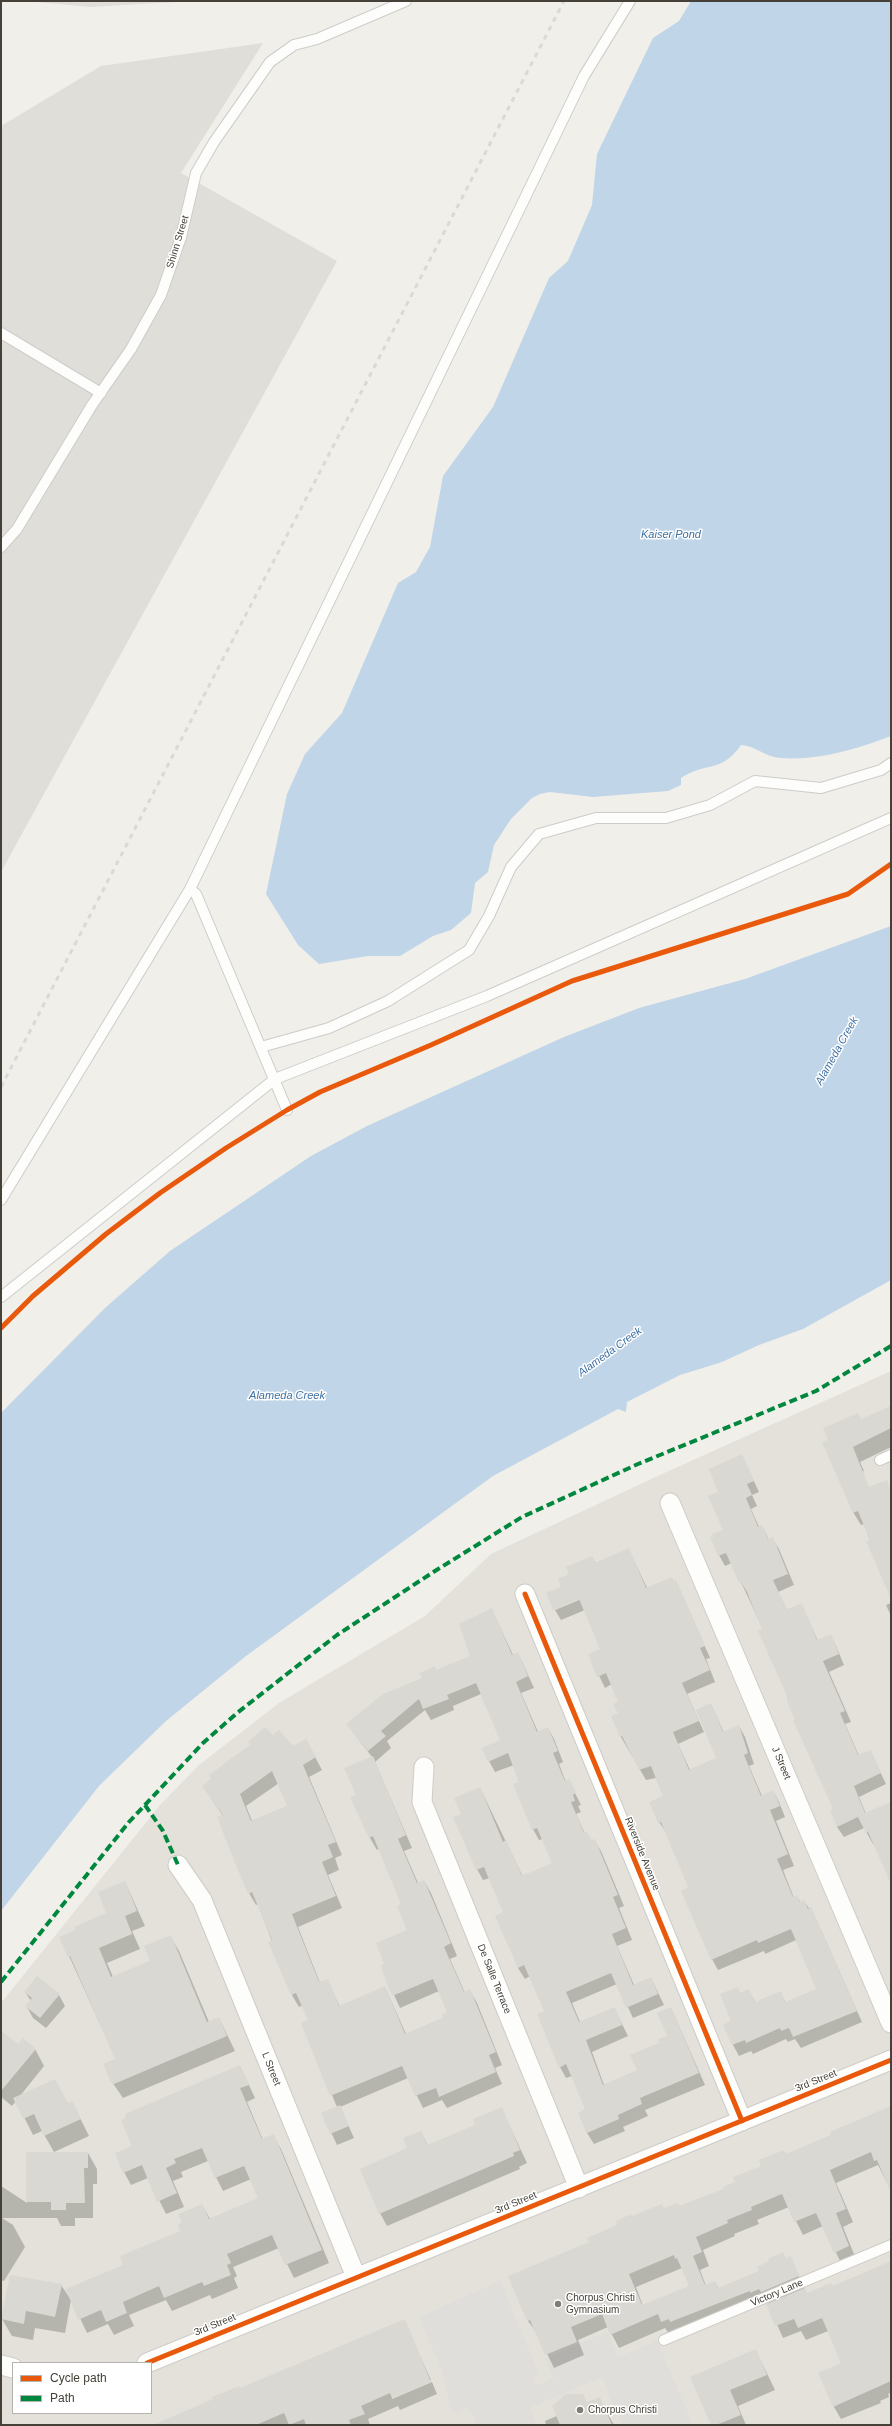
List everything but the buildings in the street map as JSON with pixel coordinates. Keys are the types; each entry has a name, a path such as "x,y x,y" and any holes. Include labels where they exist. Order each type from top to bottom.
{"street":[{"name":"J Street","path":"670,1503 891,2023"},
{"name":"Riverside Avenue","path":"525,1594 742,2121"},
{"name":"De Salle Terrace","path":"424,1767 422,1802 579,2188"},
{"name":"L Street","path":"178,1865 202,1900 356,2277"},
{"name":"3rd Street","path":"149,2362 891,2060"},
{"path":"1,2365 12,2368"}],"lane":[{"name":"Shinn Street","path":"1,547 17,529 101,392 131,349 160,295 181,237 196,173 214,142 270,62 294,45 317,39 406,1"},
{"path":"1,1200 190,889 584,76 630,1"},
{"path":"1,333 101,392"},
{"path":"261,1047 329,1028 381,1004 469,950 489,916 511,867 539,834 596,818 666,818 710,805 755,781 821,788 881,770 891,763"},
{"path":"1,1297 275,1079 487,996 891,818"},
{"path":"190,889 196,894 287,1110"},
{"path":"880,1460 891,1455"},
{"name":"Victory Lane","path":"664,2340 891,2245"}],"shaded area":[{"path":"26,1 194,1 90,7"},
{"path":"263,43 181,173 337,261 1,872 1,126 101,66"},
{"path":"891,1371 891,2425 1,2425 1,2003 160,1805 199,1765 279,1703 425,1616 491,1554 662,1474"},
{"path":"500,2281 538,2371 534,2379 537,2385 554,2378 545,2358 607,2332 618,2357 657,2341 693,2425 622,2425 602,2377 530,2408 537,2425 477,2425 472,2413 463,2407 458,2414 451,2410 442,2370 419,2317"}],"water":[{"name":"Kaiser Pond","path":"691,1 891,1 891,736 837,753 809,758 775,757 751,747 741,745 727,760 720,764 690,773 681,778 681,785 668,791 593,797 550,792 540,794 532,798 511,819 494,845 488,872 475,883 471,913 451,930 433,936 400,956 368,956 319,964 298,945 266,894 287,794 305,754 342,713 398,583 416,572 430,547 443,476 493,407 549,278 568,261 592,205 597,154 653,38 679,21"},
{"name":"Alameda Creek","path":"891,926 891,1280 803,1329 759,1345 722,1362 680,1375 627,1402 626,1412 618,1409 493,1476 246,1656 166,1721 99,1786 1,1911 1,1413 105,1308 170,1251 311,1156 367,1126 564,1037 639,1008 745,979"}],"railway":[{"path":"1,1087 564,1"}],"marked path":[{"path":"1,1982 129,1822 203,1743 237,1713 337,1635 435,1571 522,1517 638,1464 816,1391 891,1346"},
{"path":"145,1805 163,1831 178,1865"}],"cycle path":[{"path":"1,1328 33,1296 106,1234 160,1193 226,1148 287,1110 320,1092 431,1045 572,981 848,894 891,864"},
{"path":"525,1594 742,2121"},
{"path":"149,2362 891,2060"}],"place":[{"name":"Chorpus Christi Gymnasium","path":"558,2304"},
{"name":"Chorpus Christi","path":"580,2410"}]}
